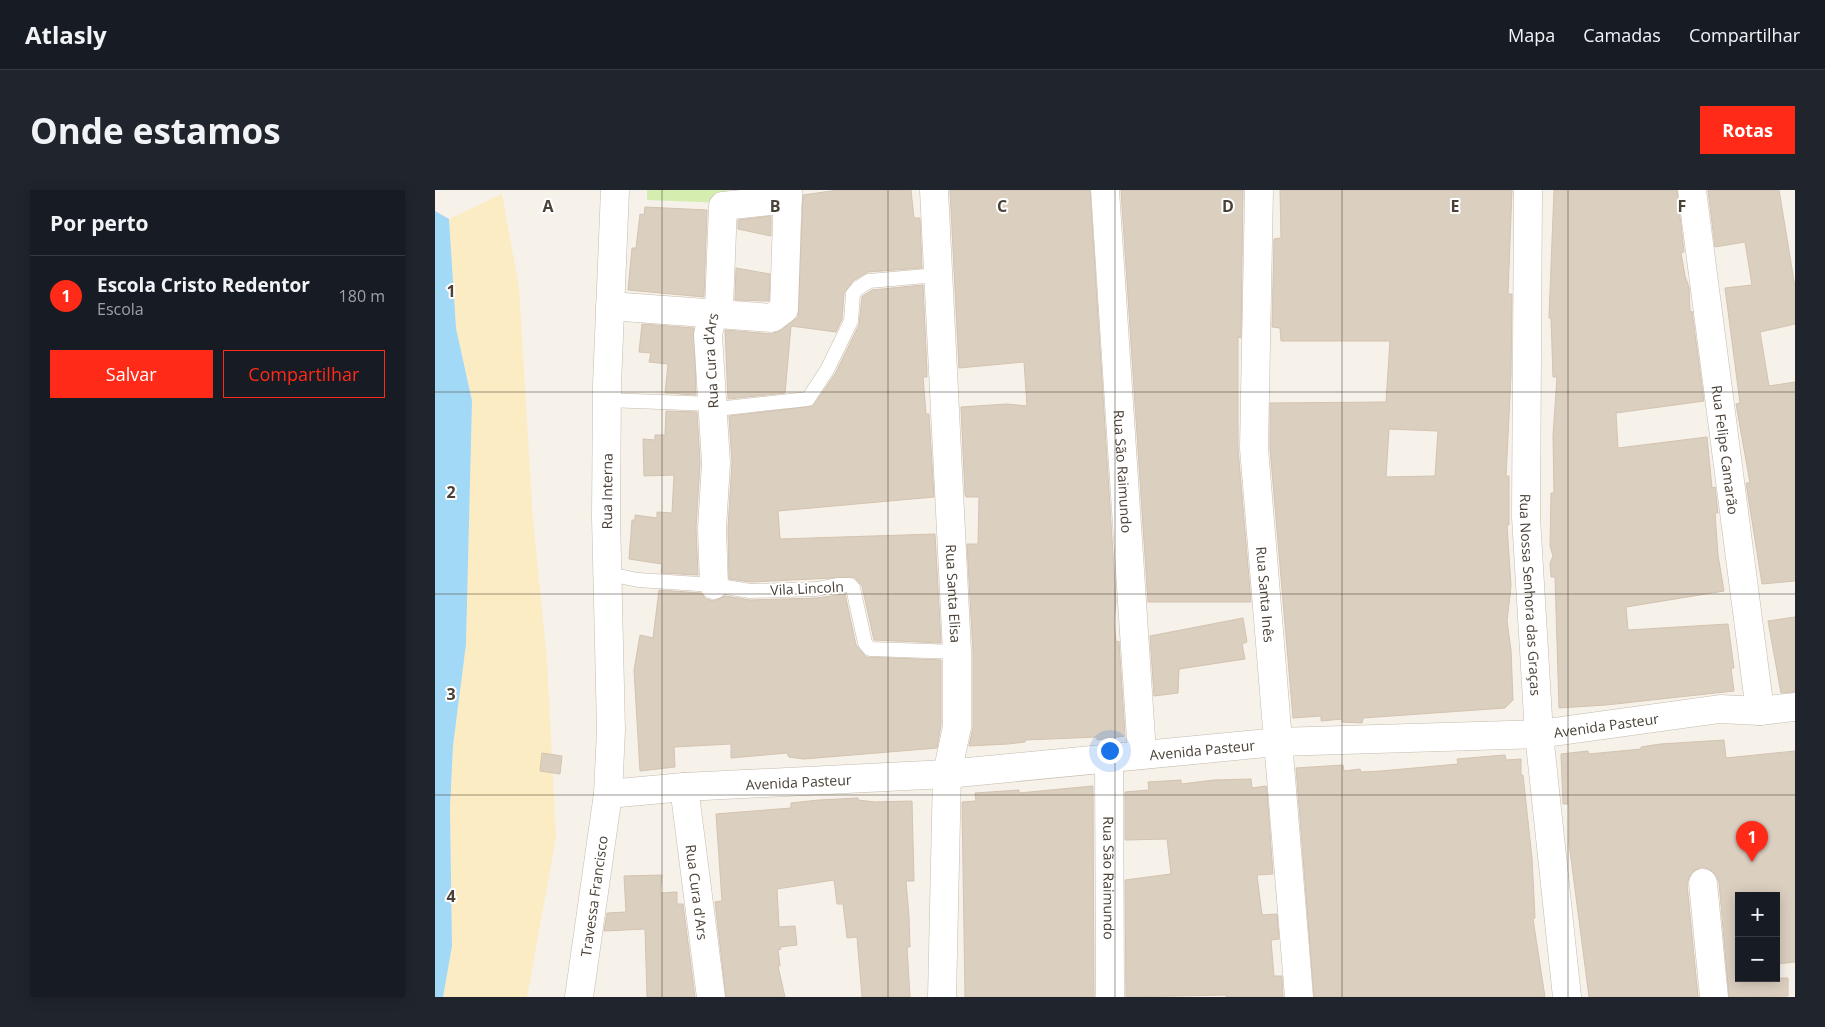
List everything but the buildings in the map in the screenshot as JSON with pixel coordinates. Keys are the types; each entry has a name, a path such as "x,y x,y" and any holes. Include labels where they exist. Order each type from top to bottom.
{"street":[{"name":"Rua Interna","path":"609,794 611,730 609,574 606,517 607,400 615,190"},
{"name":"Rua Santa Elisa","path":"934,190 957,652 957,726 947,774 942,997"},
{"name":"Rua São Raimundo","path":"1105,190 1142,754"},
{"name":"Rua Santa Inês","path":"1259,190 1254,448 1299,997"},
{"name":"Rua Nossa Senhora das Graças","path":"1528,190 1526,517 1539,734 1567,997"},
{"name":"Rua Felipe Camarão","path":"1692,190 1760,711"},
{"path":"610,306 713,312 772,318 781,313 783,309 788,194"},
{"name":"Rua Cura d'Ars","path":"714,585 712,529 716,463 708,335 713,312 719,307 723,206 788,194"},
{"name":"Avenida Pasteur","path":"609,794 684,787 947,774 1277,742 1539,734 1720,709 1760,711 1795,706"},
{"name":"Rua São Raimundo","path":"1109,758 1110,997"},
{"name":"Rua Cura d'Ars","path":"684,787 711,997"},
{"name":"Travessa Francisco","path":"579,997 609,794"},
{"path":"1703,883 1714,997"}],"lane":[{"path":"607,400 713,404 726,408 808,399 827,370 851,321 853,294 858,288 869,281 938,275"},
{"name":"Vila Lincoln","path":"609,574 638,580 714,585 750,590 817,589 837,585 850,585 853,588 865,643 870,650 957,652"}],"green space":[{"path":"647,190 728,190 728,203 647,200"}],"sand":[{"path":"502,194 519,288 533,521 547,661 556,837 527,997 443,997 452,946 450,808 453,746 466,644 472,401 456,328 449,219"}],"water":[{"path":"435,211 449,219 456,328 472,401 466,644 453,746 450,808 452,946 443,997 435,997"}],"place":[{"name":"Escola Cristo Redentor","path":"1752,862"}]}
